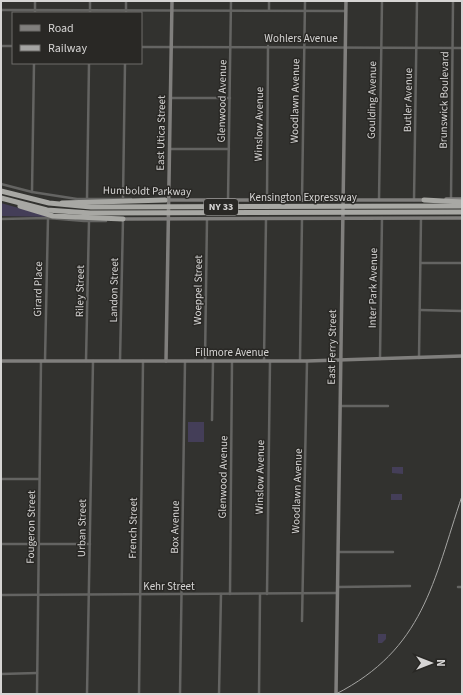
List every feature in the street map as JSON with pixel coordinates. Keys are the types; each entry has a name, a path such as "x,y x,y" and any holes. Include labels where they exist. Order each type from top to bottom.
{"highway":[{"name":"Kensington Expressway","path":"1,191 49,203 90,207 462,206"},
{"name":"Kensington Expressway","path":"1,198 47,210 90,213 462,212"},
{"path":"424,200 462,202"},
{"path":"49,203 168,201"},
{"path":"12,202 37,212 53,216 123,219"}],"street":[{"path":"35,1 35,11"},
{"path":"90,1 90,12"},
{"path":"126,1 126,12"},
{"name":"East Utica Street","path":"166,361 172,1"},
{"name":"Glenwood Avenue","path":"228,201 231,1"},
{"path":"269,1 269,10"},
{"name":"Woodlawn Avenue","path":"302,200 305,1"},
{"name":"East Ferry Street","path":"336,694 346,1"},
{"name":"Goulding Avenue","path":"379,200 382,1"},
{"name":"Butler Avenue","path":"414,200 417,1"},
{"name":"Brunswick Boulevard","path":"451,199 453,1"},
{"path":"1,10 90,12 172,10 346,11"},
{"path":"1,46 12,46"},
{"name":"Winslow Avenue","path":"267,201 268,46"},
{"name":"Wohlers Avenue","path":"142,47 345,46 462,48"},
{"path":"32,192 34,64"},
{"path":"87,199 89,64"},
{"path":"123,198 126,64"},
{"path":"170,98 230,98"},
{"path":"170,149 229,149"},
{"name":"Humboldt Parkway","path":"1,184 32,192 77,199 123,198 168,201 343,201 462,199"},
{"path":"1,219 48,218 89,221 169,218 462,218"},
{"name":"Girard Place","path":"43,361 48,218"},
{"name":"Inter Park Avenue","path":"380,359 382,218"},
{"path":"419,358 421,218"},
{"name":"Landon Street","path":"120,361 123,219"},
{"name":"Woeppel Street","path":"205,361 207,219"},
{"path":"264,361 266,219"},
{"path":"300,361 302,219"},
{"name":"Riley Street","path":"86,361 89,221"},
{"path":"421,263 462,263"},
{"path":"420,310 462,311"},
{"name":"Fillmore Avenue","path":"1,361 307,361 462,356"},
{"name":"Fougeron Street","path":"37,694 39,479 43,361"},
{"name":"Urban Street","path":"87,694 93,361"},
{"name":"French Street","path":"139,694 143,361"},
{"name":"Box Avenue","path":"180,694 185,361"},
{"path":"212,420 213,361"},
{"name":"Glenwood Avenue","path":"230,594 232,361"},
{"name":"Winslow Avenue","path":"267,594 270,361"},
{"name":"Woodlawn Avenue","path":"302,621 307,361"},
{"path":"340,406 388,406"},
{"path":"1,479 39,479"},
{"path":"1,544 90,544"},
{"path":"338,552 393,552"},
{"path":"337,587 410,586"},
{"name":"Kehr Street","path":"1,595 337,593"},
{"path":"219,694 221,594"},
{"path":"259,694 260,594"},
{"path":"1,674 37,672"}],"shaded area":[{"path":"1,203 51,217 1,216"},
{"path":"188,422 204,422 204,442 188,442"},
{"path":"392,467 403,467 403,474 392,473"},
{"path":"391,494 402,494 402,500 391,500"},
{"path":"378,634 386,634 386,639 382,643 378,643"}],"railway":[{"path":"336,694 365,676 389,656 407,634 433,585 462,496"}]}
